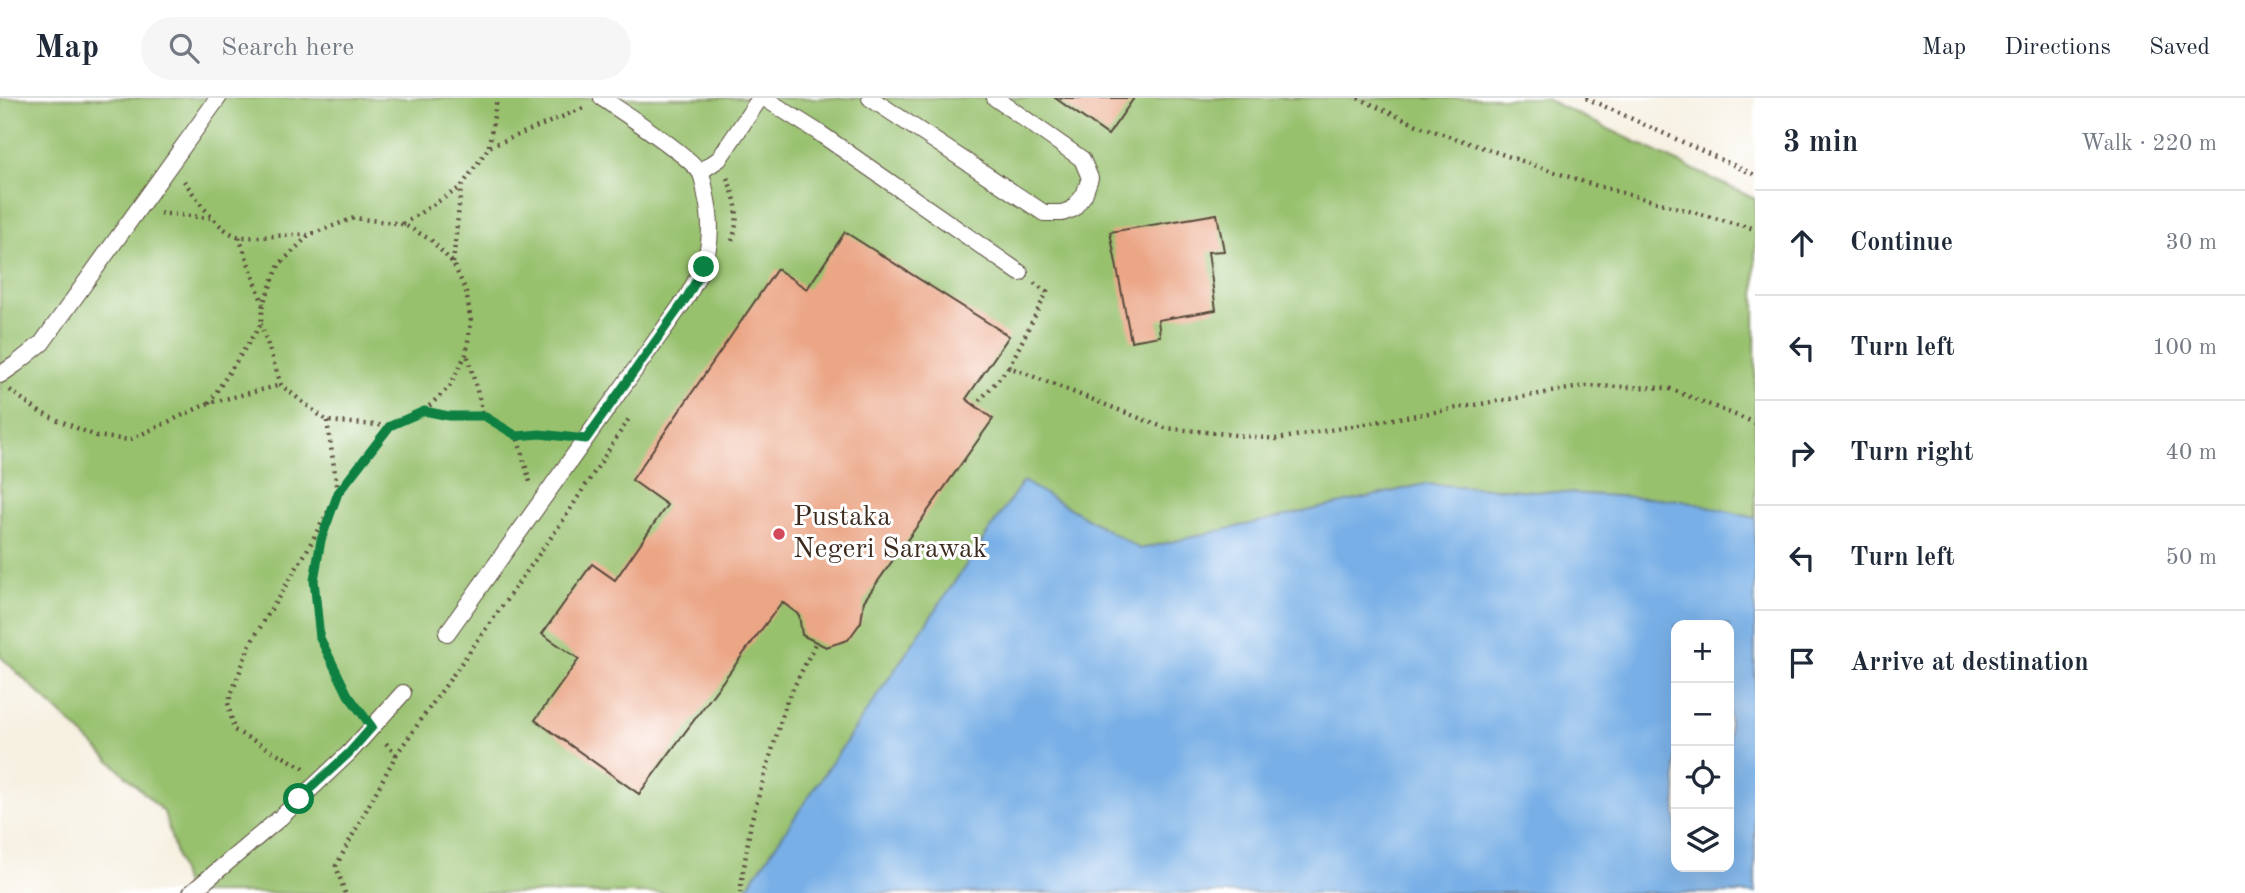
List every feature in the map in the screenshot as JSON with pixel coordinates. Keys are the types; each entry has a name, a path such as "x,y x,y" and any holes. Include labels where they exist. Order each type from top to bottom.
{"lane":[{"path":"0,375 41,343 218,98"},
{"path":"700,172 719,159 762,98 818,132 1020,273"},
{"path":"870,98 1044,213 1062,213 1073,209 1084,195 1090,178 1082,159 995,98"},
{"path":"447,633 687,297 704,267 711,240 710,215 700,172 606,101"},
{"path":"191,893 280,818 349,753 403,693"}],"path":[{"path":"403,224 461,187 489,147 497,98"},
{"path":"1358,98 1419,126 1587,183 1755,229"},
{"path":"1586,98 1755,175"},
{"path":"489,147 582,107 606,101"},
{"path":"171,164 211,218 239,237 263,304"},
{"path":"453,263 461,187"},
{"path":"137,211 211,218"},
{"path":"239,237 309,235 354,218 403,224 431,240 453,263 466,291 471,322 466,354 450,386 424,411 390,426 327,421 281,385 261,324 263,304 279,265 309,235"},
{"path":"975,405 1009,368 1047,292 1020,273"},
{"path":"209,403 261,324"},
{"path":"466,354 484,416"},
{"path":"1009,368 1165,428 1277,439 1586,386 1668,388 1755,423"},
{"path":"0,383 41,413 96,436 129,440 209,403 281,385"},
{"path":"424,411 449,416 484,416 517,436 540,434 586,439"},
{"path":"327,421 338,493 321,540 314,580 320,638 348,695 396,755 336,866 345,893"},
{"path":"323,776 285,760 234,730 228,703 250,645 338,493 390,426"},
{"path":"517,436 538,506"},
{"path":"740,893 751,822 758,796 786,704 816,642"}],"green space":[{"path":"0,98 1544,98 1755,199 1755,893 187,893 164,812 0,656"}],"water":[{"path":"1023,481 1140,549 1425,484 1681,500 1755,518 1755,893 749,893 748,886"}],"building":[{"path":"1055,98 1134,98 1108,135"},
{"path":"1217,214 1224,251 1208,252 1216,310 1158,320 1160,336 1131,341 1110,232"},
{"name":"Pustaka Negeri Sarawak","path":"845,232 1009,336 966,399 993,419 864,601 861,622 848,640 826,647 802,635 799,615 782,602 639,794 535,720 579,659 542,634 592,564 615,580 667,505 632,480 777,269 807,289"}],"place":[{"name":"Pustaka Negeri Sarawak","path":"779,534"}],"route":[{"path":"299,799 349,753 372,727 348,695 320,638 314,580 321,540 338,493 390,426 424,411 449,416 484,416 517,436 540,434 586,439 687,297 704,267"}]}
